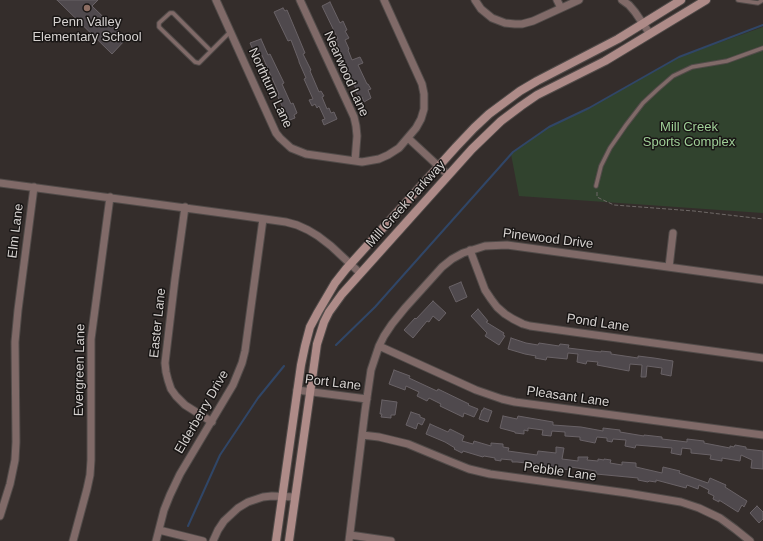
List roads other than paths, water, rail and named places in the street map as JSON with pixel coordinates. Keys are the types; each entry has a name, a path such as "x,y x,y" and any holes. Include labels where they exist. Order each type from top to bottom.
{"main road":[{"name":"Mill Creek Parkway","path":"276,541 297,390 306,339 310,327 335,283 474,128 504,102 537,80 613,42 681,0"},
{"name":"Mill Creek Parkway","path":"289,541 317,344 324,322 335,303 448,175 485,135 501,121 521,106 550,88 605,61 706,0"}],"street":[{"name":"Northturn Lane","path":"216,0 276,133 280,138 291,148 306,154 362,162 369,162 379,159 399,148 416,128 424,109 422,84 384,0"},
{"name":"Nearwood Lane","path":"300,0 354,117 357,136 355,161"},
{"path":"474,0 481,9 492,18 505,23 515,24 533,21 579,0"},
{"path":"557,0 561,8"},
{"path":"622,0 630,5 650,34"},
{"path":"408,138 448,175"},
{"path":"0,183 286,222 297,225 318,236 360,273"},
{"name":"Elm Lane","path":"0,516 10,484 15,460 15,342 34,187"},
{"name":"Evergreen Lane","path":"72,541 90,475 90,339 110,197"},
{"name":"Easter Lane","path":"185,208 165,362 166,372 168,380 176,396 185,405 212,422"},
{"name":"Elderberry Drive","path":"156,541 170,495 180,474 236,380 242,363 245,351 263,219"},
{"path":"669,267 673,233"},
{"name":"Pinewood Drive","path":"349,538 371,370 379,346 392,324 426,284 452,259 470,250 485,246 507,245 763,280"},
{"name":"Pond Lane","path":"470,250 485,290 491,299 505,314 523,324 763,358"},
{"name":"Pleasant Lane","path":"379,346 476,390 502,399 522,403 763,435"},
{"name":"Port Lane","path":"297,390 367,399"},
{"name":"Pebble Lane","path":"362,435 379,437 408,444 469,469 490,474 681,502 699,508 720,518 750,541"},
{"path":"213,541 224,521 238,508 255,500 272,496 295,497"},
{"path":"159,530 203,541"},
{"path":"349,538 391,541"}],"lane":[{"path":"738,0 758,2 763,0"},
{"path":"211,51 173,13 170,13 160,23 159,27 195,62 199,63 211,51 230,32"},
{"path":"596,186 601,166 610,148 626,125 643,104 673,76 692,67 727,61 763,48"}],"waterway":[{"path":"336,345 375,307 513,152 549,127 589,108 679,57 763,25"},
{"path":"188,526 220,455 258,398 284,366"}],"place":[{"name":"Penn Valley Elementary School","path":"87,8"}],"park label":[{"name":"Mill Creek Sports Complex","path":"689,134"}]}
